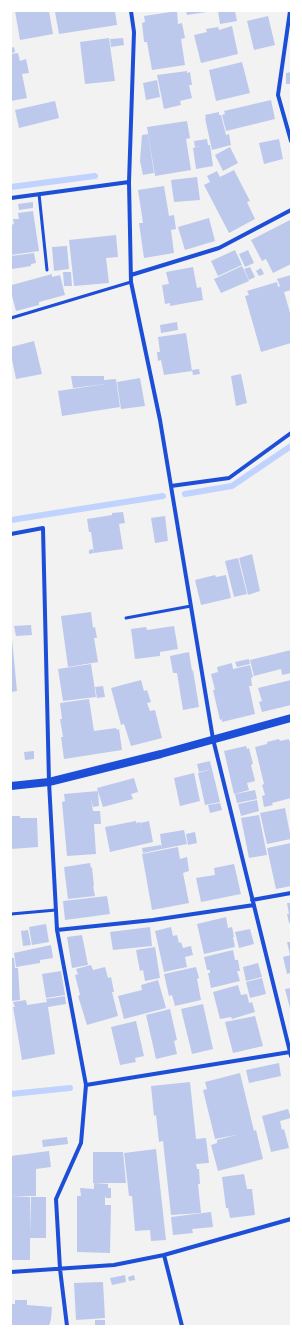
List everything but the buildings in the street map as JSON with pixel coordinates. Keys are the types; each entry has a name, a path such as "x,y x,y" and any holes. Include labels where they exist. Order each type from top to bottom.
{"main road":[{"path":"11,786 49,782 161,754 291,718"}],"street":[{"path":"86,1085 290,1054 213,739 160,420 131,282 129,182 134,32 131,11"},
{"path":"290,11 278,95 291,141"},
{"path":"11,198 129,182"},
{"path":"131,275 219,248 291,210"},
{"path":"171,486 229,478 291,434"},
{"path":"11,534 44,528 49,782 57,930 86,1085 81,1143 56,1199 60,1269 67,1326"},
{"path":"252,900 291,893"},
{"path":"57,930 153,920 254,906"},
{"path":"11,1272 114,1265 164,1255 291,1219"},
{"path":"164,1255 182,1326"}],"lane":[{"path":"39,194 47,270"},
{"path":"11,318 131,282"},
{"path":"126,618 191,606"},
{"path":"11,914 56,910"}],"waterway":[{"path":"11,187 95,176"},
{"path":"185,494 232,486 291,446"},
{"path":"11,520 163,496"},
{"path":"11,1094 70,1088"}]}
